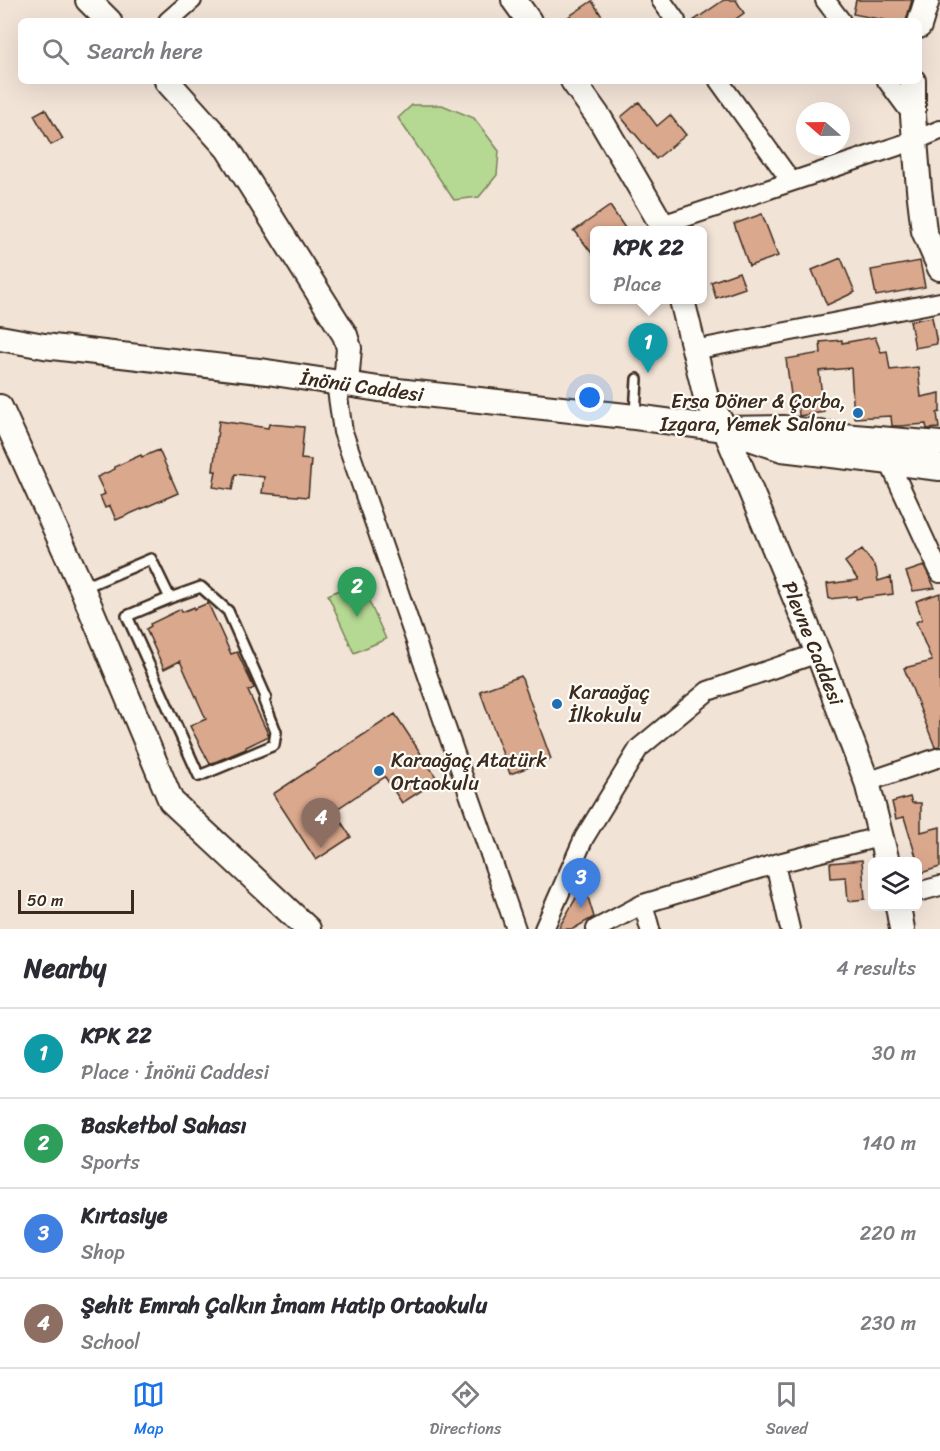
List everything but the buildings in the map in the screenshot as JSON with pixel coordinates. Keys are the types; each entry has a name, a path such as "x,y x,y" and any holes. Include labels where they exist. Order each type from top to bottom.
{"street":[{"path":"88,0 107,18"},
{"path":"171,18 192,0"},
{"path":"514,0 527,18"},
{"path":"661,0 674,18"},
{"path":"825,0 839,18"},
{"path":"922,18 927,0"},
{"path":"170,84 228,149 345,335 349,348 341,383 343,432 516,929"},
{"path":"575,84 600,119 662,226"},
{"path":"722,84 791,181"},
{"path":"888,84 914,128"},
{"path":"913,84 919,189 932,228 940,268"},
{"path":"668,226 791,181 914,128 940,130"},
{"path":"694,350 940,302"},
{"name":"Plevne Caddesi","path":"683,304 706,397 725,429 818,653 867,782 886,857"},
{"name":"İnönü Caddesi","path":"0,338 267,372 379,389 725,429 784,428 842,436 940,444"},
{"path":"0,407 82,588 171,801 308,929"},
{"name":"İnönü Caddesi","path":"725,429 782,449 940,468"},
{"path":"889,462 940,573"},
{"path":"544,929 584,838 639,748 708,691 818,653"},
{"path":"867,782 940,757"},
{"path":"596,929 643,904 775,864 871,839 880,833"},
{"path":"775,864 790,929"},
{"path":"922,891 940,886"},
{"path":"643,904 650,929"},
{"path":"899,911 902,929"}],"lane":[{"path":"635,417 637,379"},
{"path":"82,588 152,559 170,598"},
{"path":"201,587 228,611 266,697 264,701 276,732 274,745 199,776 127,616 170,598 201,587"}],"green space":[{"path":"412,105 442,105 474,118 499,151 497,175 479,197 454,200 398,118"},
{"path":"360,581 386,639 354,653 328,595"}],"place":[{"name":"KPK 22","path":"648,373"},
{"name":"Ersa Döner & Çorba, Izgara, Yemek Salonu","path":"858,413"},
{"name":"Basketbol Sahası","path":"357,617"},
{"name":"Karaağaç İlkokulu","path":"557,704"},
{"name":"Karaağaç Atatürk Ortaokulu","path":"379,771"},
{"name":"Şehit Emrah Çalkın İmam Hatip Ortaokulu","path":"321,848"},
{"name":"Kırtasiye","path":"581,908"}]}
